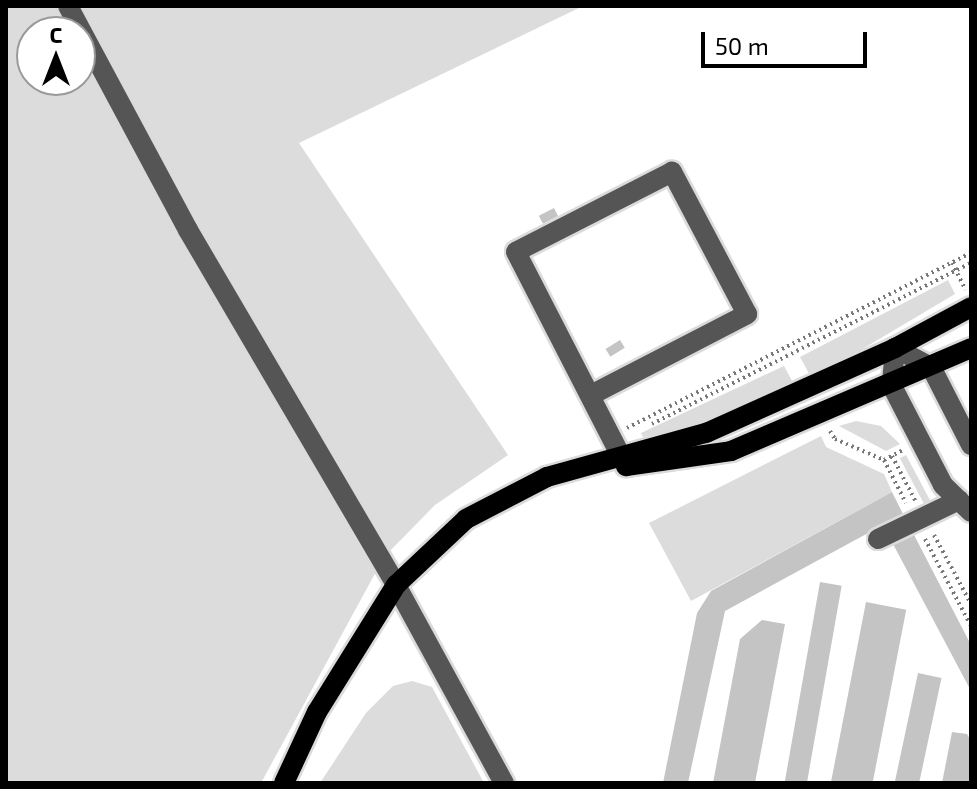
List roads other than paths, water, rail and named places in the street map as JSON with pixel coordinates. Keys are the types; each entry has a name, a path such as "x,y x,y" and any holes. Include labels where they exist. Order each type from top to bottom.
{"main road":[{"path":"284,783 317,712 396,585 430,547 485,505 618,450 706,433 895,348 971,307"},
{"path":"618,450 731,451 892,386 971,348"}],"street":[{"path":"68,6 188,230 396,585 504,783"},
{"path":"591,395 747,314 672,172 516,252 618,450"},
{"path":"878,539 916,522 965,506 943,485 892,386 895,348 931,367 971,445"}]}
